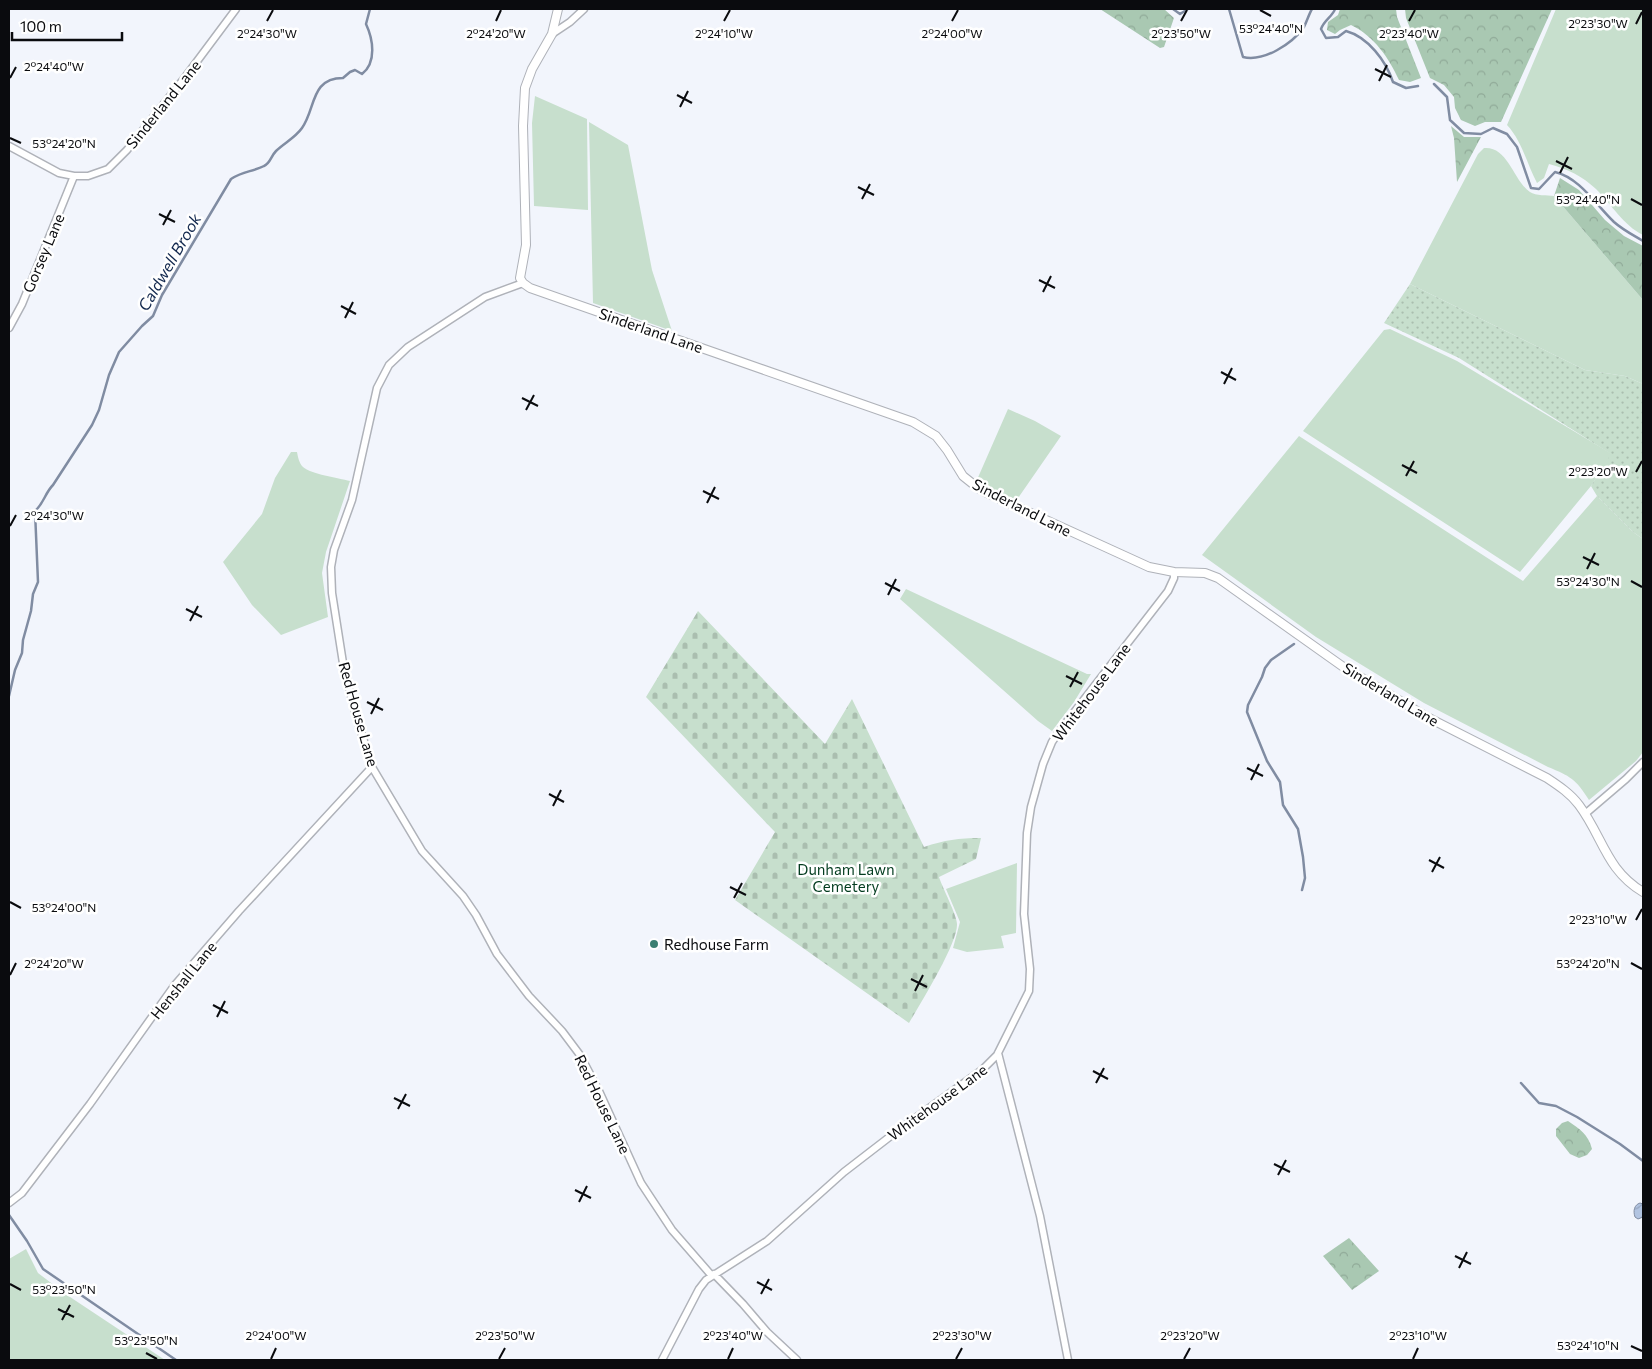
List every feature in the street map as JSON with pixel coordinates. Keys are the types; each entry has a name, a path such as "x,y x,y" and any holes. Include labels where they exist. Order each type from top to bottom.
{"street":[{"name":"Sinderland Lane","path":"74,176 88,176 108,168 126,150 186,76 236,9"},
{"path":"523,283 520,278 525,254 526,227 523,126 525,88 532,69 552,34 558,9"},
{"path":"552,34 570,22 584,9"},
{"path":"9,146 58,173 74,176"},
{"name":"Gorsey Lane","path":"9,328 22,304 74,176"},
{"name":"Sinderland Lane","path":"523,283 530,288 913,422 936,436 963,476 978,488 1153,568 1174,572 1205,573 1225,582 1342,666 1427,717 1547,778 1565,790 1585,814 1611,862 1620,874 1643,892"},
{"name":"Red House Lane","path":"523,283 485,297 408,347 388,365 377,388 352,500 334,550 331,567 336,627 355,712 372,767 422,851 463,896 476,915 497,954 529,996 562,1031 580,1055 599,1091 641,1183 672,1230 767,1332 797,1360"},
{"name":"Whitehouse Lane","path":"662,1360 699,1289 713,1275 767,1241 844,1172 982,1070 998,1053 1028,992 1030,969 1024,914 1027,833 1031,807 1043,764 1058,733 1168,591 1174,578 1174,572"},
{"path":"1585,814 1643,762"},
{"name":"Henshall Lane","path":"9,1203 22,1193 90,1104 174,986 239,911 372,767"},
{"path":"998,1053 1040,1216 1068,1360"}],"green space":[{"path":"1100,9 1164,9 1174,18 1164,47 1160,48"},
{"path":"1340,9 1396,9 1397,17 1421,78 1410,82 1399,80 1391,64 1374,41 1351,25 1335,34 1327,30 1328,22 1338,15"},
{"path":"1405,9 1552,9 1501,122 1485,122 1475,126 1461,120 1455,108 1454,97 1444,85 1430,78 1406,18"},
{"path":"1556,9 1643,9 1643,235 1629,226 1596,189 1585,180 1562,168 1549,164 1544,178 1537,183 1520,145 1507,125"},
{"path":"535,96 587,119 588,210 534,206 532,123"},
{"path":"589,122 628,145 652,270 672,331 593,303"},
{"path":"1451,126 1464,137 1481,137 1457,182 1454,138"},
{"path":"1484,148 1499,152 1524,187 1530,192 1538,195 1554,196 1643,300 1643,384 1625,376 1585,370 1410,284 1478,154"},
{"path":"1560,178 1579,190 1605,220 1624,236 1643,246 1643,300 1554,196"},
{"path":"1410,284 1585,370 1625,376 1643,384 1643,539 1633,532 1597,496 1591,486 1611,454 1459,358 1384,323"},
{"path":"1390,329 1457,361 1612,454 1591,486 1520,572 1303,431 1384,330"},
{"path":"1008,409 1035,421 1061,436 1016,501 976,482"},
{"path":"1299,436 1523,581 1597,496 1633,532 1643,539 1643,752 1636,761 1589,800 1580,787 1567,776 1424,703 1316,637 1202,555"},
{"path":"291,452 297,452 301,464 307,469 318,474 350,481 326,552 322,573 328,617 281,635 252,605 223,562 262,514 275,478"},
{"path":"906,589 1087,674 1091,674 1074,702 1052,731 1038,721 900,599"},
{"name":"Dunham Lawn Cemetery","path":"698,611 825,744 852,699 924,847 952,840 981,838 976,859 939,877 956,920 956,933 945,959 909,1023 735,900 775,832 646,697"},
{"path":"1017,863 1016,933 1001,936 1004,948 967,952 953,948 960,922 946,889"},
{"path":"1568,1121 1580,1129 1588,1139 1592,1149 1587,1155 1579,1158 1570,1154 1556,1136 1556,1129 1562,1123"},
{"path":"1349,1238 1379,1271 1352,1290 1323,1256"},
{"path":"26,1249 38,1273 67,1295 165,1360 9,1360 9,1259"}],"water":[{"path":"1643,1204 1643,1217 1638,1219 1635,1217 1634,1210 1636,1205"}],"waterway":[{"name":"Caldwell Brook","path":"9,696 15,670 22,653 33,594 38,582 35,511 92,425 119,352 153,316 162,295 231,179 266,165 276,151 299,132 306,120 315,96 325,83 332,79 343,78 355,70 362,74 367,69 372,57 372,43 366,24 370,9"},
{"path":"1173,9 1180,14 1188,9"},
{"path":"1229,9 1243,57 1251,58 1268,54 1292,40 1304,27 1312,9"},
{"path":"1335,9 1321,29 1326,38 1338,37 1346,31 1354,34 1369,44 1381,58 1393,82 1406,88 1418,86"},
{"path":"1434,84 1447,97 1450,120 1464,133 1481,134 1493,128 1507,134 1517,147 1531,188 1539,189 1555,172 1564,175 1580,186 1617,225 1643,241"},
{"path":"1294,644 1271,660 1265,668 1248,705 1247,712 1267,761 1280,782 1283,805 1298,829 1305,878 1302,890"},
{"path":"1521,1083 1539,1103 1556,1106 1577,1117 1643,1161"},
{"name":"Caldwell Brook","path":"9,1215 43,1269 176,1360"}],"place":[{"name":"Redhouse Farm","path":"654,944"}]}
